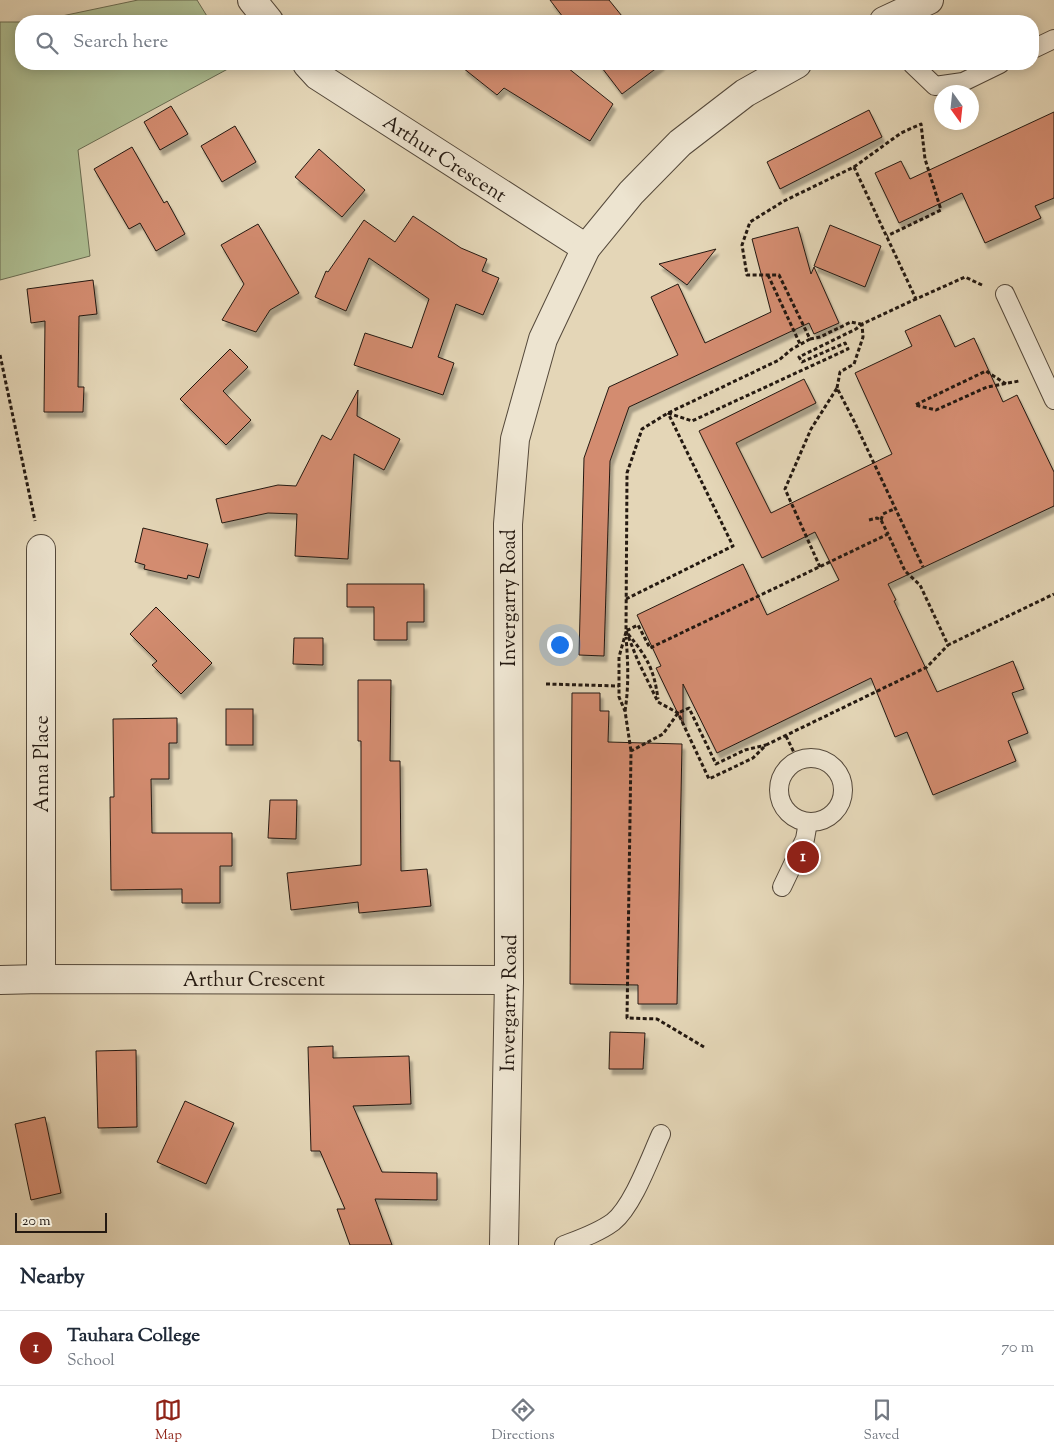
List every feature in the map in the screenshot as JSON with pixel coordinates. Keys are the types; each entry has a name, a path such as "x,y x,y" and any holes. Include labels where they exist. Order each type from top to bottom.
{"street":[{"path":"252,0 264,15"},
{"path":"900,15 929,0"},
{"name":"Arthur Crescent","path":"312,70 318,76 586,248"},
{"name":"Invergarry Road","path":"504,1245 509,980 508,524 515,439 543,339 586,248 631,193 680,144 745,93 787,70"},
{"name":"Anna Place","path":"41,549 41,979"},
{"name":"Arthur Crescent","path":"0,980 509,980"}],"lane":[{"path":"1039,45 1054,38"},
{"path":"918,70 935,86 963,82 988,70"},
{"path":"1005,294 1054,400"},
{"path":"808,758 819,759 829,763 836,770 843,790 841,801 836,810 828,817 808,822 797,820 782,805 779,795 782,774 789,766 798,761 808,758"},
{"path":"782,887 805,839 808,822"},
{"path":"564,1245 590,1235 614,1221 628,1203 662,1134"}],"path":[{"path":"810,339 779,275 747,275 742,245 750,222 784,201 854,167 901,133 921,124 925,159 941,210 887,236"},
{"path":"854,167 916,299"},
{"path":"768,275 800,344"},
{"path":"668,412 692,421 848,350 845,343 802,362 799,357 856,330 862,324 965,277 1005,294"},
{"path":"625,711 628,658 626,632 627,473 642,428 668,412 779,360 792,349 810,339 820,337 852,322 862,324"},
{"path":"820,567 785,489 811,428 836,388 840,372 854,364 863,337 862,324"},
{"path":"0,355 41,549"},
{"path":"1006,384 986,371 915,404 936,410 987,387 1006,384 1026,378"},
{"path":"836,388 924,567"},
{"path":"626,599 733,546 668,412"},
{"path":"896,508 883,514 881,520 905,571 920,585 948,645"},
{"path":"869,520 877,518 881,520"},
{"path":"704,1047 657,1019 627,1018 631,751 625,711 619,697 619,658 626,632 638,626 650,648 888,534"},
{"path":"631,751 663,734 678,713 689,708 716,764 745,750 766,746 927,667 948,645 1054,594"},
{"path":"626,632 658,702 678,713 709,779 753,758 766,746"},
{"path":"626,632 643,652 655,676 658,702"},
{"path":"546,684 619,686"},
{"path":"786,736 798,761"}],"green space":[{"path":"138,0 197,0 206,15 67,15"},
{"path":"0,22 15,22 15,70 226,70 78,150 90,256 0,280"}],"building":[{"path":"550,0 609,0 621,15 561,15"},
{"path":"466,70 570,70 613,104 590,141 504,88 497,95"},
{"path":"604,70 654,70 622,94"},
{"path":"171,106 188,134 160,150 144,122"},
{"path":"869,110 882,137 780,189 767,162"},
{"path":"1054,112 1054,198 1035,206 1041,218 985,243 962,193 899,223 875,173 901,161 910,179"},
{"path":"235,126 256,162 222,182 201,146"},
{"path":"132,147 164,203 167,201 185,234 156,251 140,223 129,229 94,169"},
{"path":"319,149 365,190 342,217 295,177"},
{"path":"413,216 461,248 487,259 482,271 499,278 483,315 456,304 438,357 454,363 443,395 354,365 365,333 412,348 429,299 369,258 346,311 315,297 326,271 328,272 364,220 395,242"},
{"path":"258,224 299,293 270,310 256,332 222,320 244,284 221,245"},
{"path":"830,225 881,246 865,287 814,266"},
{"path":"798,227 811,274 814,267 839,323 814,334 809,323 629,407 610,461 604,656 579,655 584,458 609,387 678,355 651,297 678,284 705,343 771,312 752,239"},
{"path":"716,249 687,285 659,264"},
{"path":"93,280 97,314 79,316 78,387 84,387 83,412 44,412 45,321 31,323 27,289"},
{"path":"940,315 955,347 974,338 1003,402 1017,395 1054,472 1054,506 888,584 896,600 894,601 937,692 1013,661 1024,689 1012,693 1028,733 1008,741 1016,761 933,795 907,732 895,737 871,678 717,753 683,684 683,724 656,668 661,666 637,615 743,564 767,615 839,580 815,532 762,558 699,431 804,379 816,403 736,443 771,513 892,454 855,373 912,346 905,331"},
{"path":"230,349 248,367 223,391 251,420 226,445 180,399"},
{"path":"358,390 357,416 400,439 384,470 354,454 348,559 295,556 297,514 268,513 222,523 216,499 278,485 296,486 322,435 331,440"},
{"path":"143,528 208,544 199,578 188,575 187,579 144,569 145,565 135,562"},
{"path":"347,584 424,584 424,622 407,622 407,640 374,640 374,607 347,607"},
{"path":"156,607 212,663 181,694 152,665 157,661 130,634"},
{"path":"294,638 323,638 323,665 293,664"},
{"path":"358,680 391,680 390,761 400,761 401,871 427,869 431,906 359,913 358,902 291,910 287,873 361,865 361,741 358,741"},
{"path":"572,693 600,693 600,711 609,711 608,742 682,744 677,1004 638,1004 638,985 570,984"},
{"path":"226,709 253,709 253,745 226,745"},
{"path":"177,718 177,743 169,743 169,779 151,779 152,833 232,833 232,866 220,866 220,903 182,903 182,889 111,890 110,797 114,797 113,719"},
{"path":"270,800 297,800 296,839 268,838"},
{"path":"610,1032 645,1033 643,1069 609,1069"},
{"path":"333,1046 333,1058 409,1056 411,1104 353,1106 382,1172 437,1173 437,1200 375,1199 392,1245 350,1245 337,1209 345,1209 320,1151 311,1151 308,1047"},
{"path":"136,1050 137,1127 98,1128 96,1051"},
{"path":"185,1101 234,1123 206,1184 157,1162"},
{"path":"45,1117 61,1193 31,1200 15,1124"}],"place":[{"name":"Tauhara College","path":"803,857"}]}
